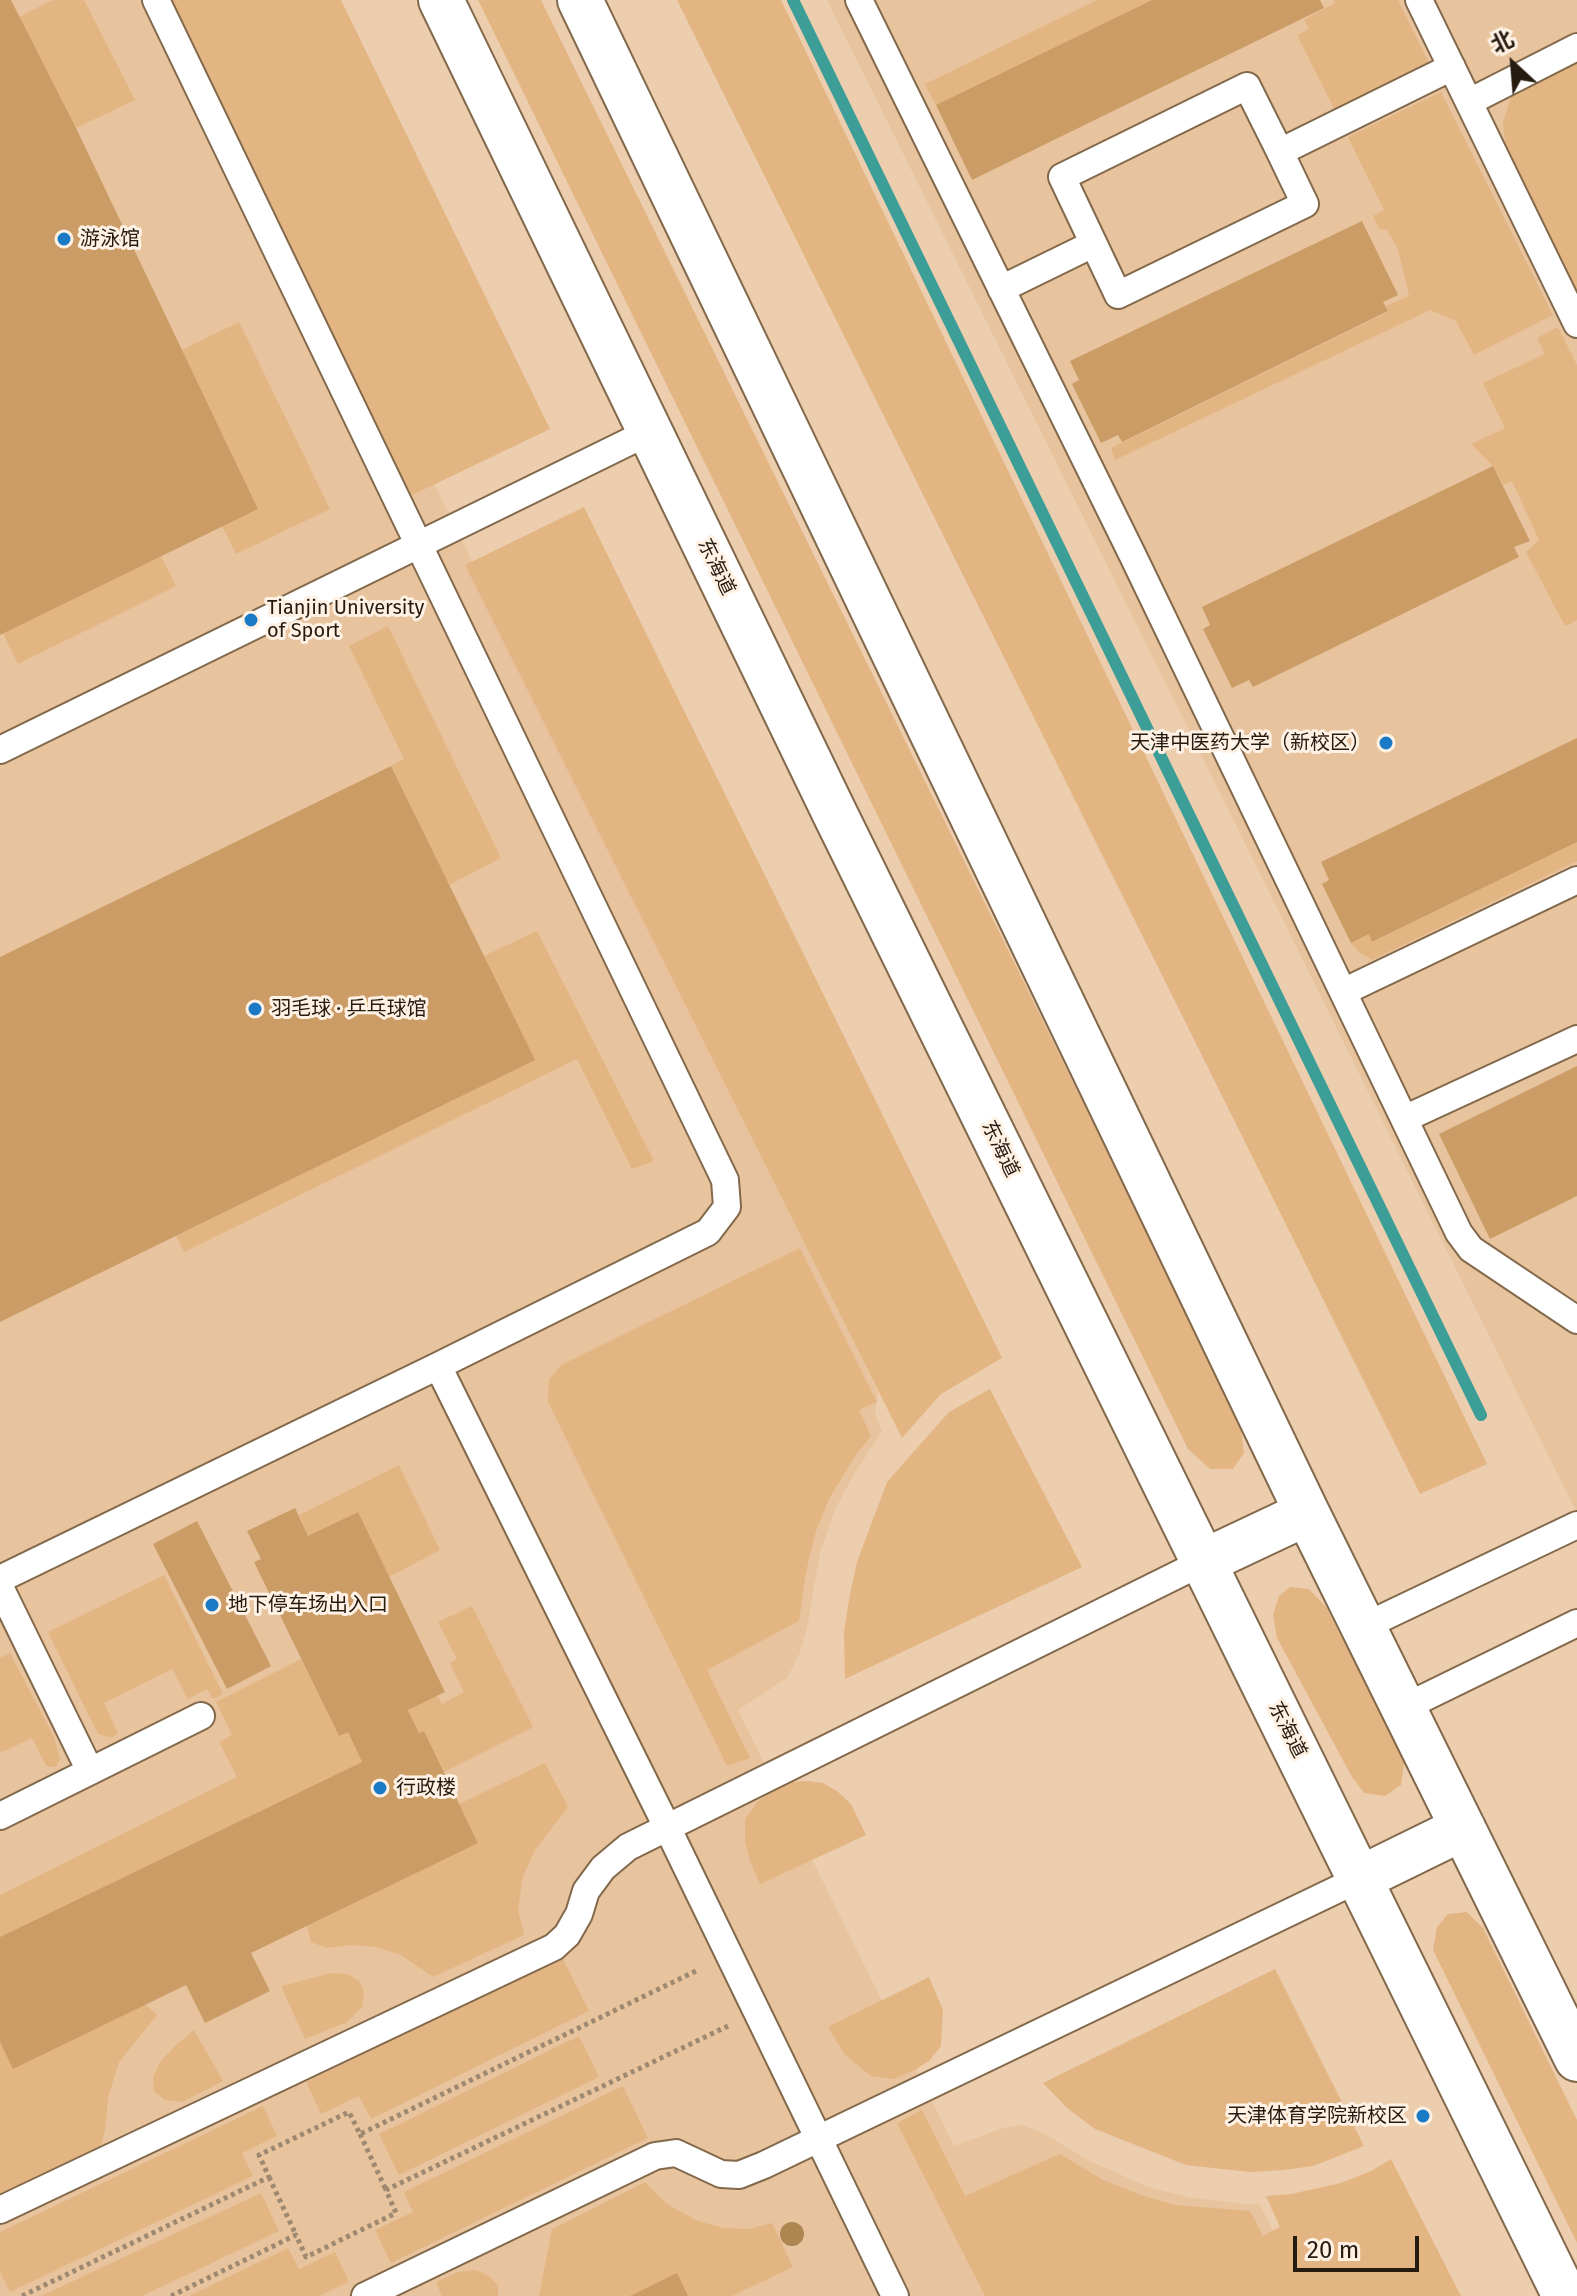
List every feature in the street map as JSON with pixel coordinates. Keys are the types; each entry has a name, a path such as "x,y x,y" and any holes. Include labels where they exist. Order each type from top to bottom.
{"main road":[{"name":"东海道","path":"441,0 1203,1562 1565,2296"},
{"path":"580,0 1307,1513 1577,2059"},
{"path":"1203,1562 1307,1513"},
{"path":"1361,1878 1463,1828"}],"lane":[{"path":"0,1579 708,1232 727,1207 725,1180 156,0"},
{"path":"859,0 1459,1233 1471,1249 1577,1320"},
{"path":"1419,0 1577,324"},
{"path":"1469,102 1577,47"},
{"path":"1280,152 1452,67"},
{"path":"1247,86 1305,204 1118,295 1093,244 1062,177 1247,86"},
{"path":"1001,289 1093,244"},
{"path":"0,750 651,431"},
{"path":"1343,992 1577,880"},
{"path":"1404,1119 1577,1039"},
{"path":"438,1366 895,2296"},
{"path":"1365,1626 1577,1525"},
{"path":"0,2210 554,1947 567,1935 579,1914 586,1891 603,1868 628,1847 1203,1562"},
{"path":"0,1587 90,1771"},
{"path":"1405,1707 1577,1623"},
{"path":"0,1816 201,1716"},
{"path":"365,2296 655,2156 676,2153 721,2174 739,2175 1361,1878"}],"path":[{"path":"360,2134 729,1955"},
{"path":"386,2190 758,2012"},
{"path":"349,2112 396,2213 306,2257 269,2177 259,2155 349,2112"},
{"path":"22,2296 269,2177"},
{"path":"171,2296 296,2235"}],"shaded area":[{"name":"Tianjin University of Sport","path":"0,0 198,0 878,1392 875,1414 882,1431 835,1510 820,1553 799,1655 787,1678 738,1710 954,2146 1000,2129 1021,2125 1041,2132 1090,2161 1148,2187 1192,2198 1259,2203 1306,2296 0,2296"},
{"path":"53,0 84,0 135,100 76,128 19,17"},
{"path":"168,0 341,0 550,429 406,498"},
{"path":"478,0 541,0 1240,1422 1244,1453 1233,1469 1210,1469 1188,1449"},
{"path":"677,0 781,0 1487,1464 1420,1494"},
{"name":"天津中医药大学（新校区）","path":"827,0 1577,0 1577,1513 1564,1487"},
{"path":"1097,0 1152,0 936,105 925,84"},
{"path":"1334,0 1398,0 1430,65 1336,112 1297,35 1309,29 1304,20 1335,3"},
{"path":"1577,54 1577,300 1521,183 1505,143 1503,122 1511,97 1520,86"},
{"path":"1441,92 1553,315 1474,355 1456,321 1430,310 1115,460 1111,448 1388,312 1385,306 1409,296 1398,249 1387,230 1379,229 1373,216 1384,210 1348,137"},
{"path":"239,322 330,509 236,554 222,526 258,509 182,350"},
{"path":"1558,327 1577,365 1577,620 1565,626 1526,552 1539,540 1512,481 1503,485 1493,466 1471,444 1505,428 1483,383 1545,354 1537,338"},
{"path":"584,507 1002,1358 941,1394 902,1438 465,565"},
{"path":"161,556 176,586 18,664 3,633"},
{"path":"388,626 501,858 449,885 391,766 404,759 349,646"},
{"path":"1577,842 1577,861 1372,960 1351,943 1369,934 1373,942"},
{"path":"537,931 654,1161 632,1169 577,1059 184,1252 176,1236 534,1060 484,956"},
{"path":"800,1248 877,1402 859,1410 871,1436 829,1499 816,1531 799,1621 707,1670 750,1758 727,1766 548,1402 549,1380 561,1365"},
{"path":"990,1389 1082,1567 845,1679 844,1632 850,1594 857,1562 887,1482 949,1412"},
{"path":"399,1465 440,1550 389,1577 358,1512 308,1536 299,1515"},
{"path":"164,1575 223,1694 213,1699 207,1689 188,1699 172,1669 104,1703 118,1733 112,1738 98,1734 48,1632"},
{"path":"1290,1587 1309,1589 1326,1607 1399,1749 1404,1763 1401,1785 1385,1796 1364,1793 1352,1777 1277,1638 1273,1615 1279,1596"},
{"path":"472,1606 533,1727 444,1772 424,1731 419,1733 408,1710 437,1695 442,1704 464,1692 450,1663 457,1659 438,1622"},
{"path":"10,1653 54,1737 60,1759 56,1767 46,1766 32,1738 0,1753 0,1658"},
{"path":"301,1659 339,1736 348,1732 362,1762 0,1937 0,1895 237,1777 219,1742 232,1735 216,1702"},
{"path":"545,1763 568,1807 535,1850 523,1876 518,1910 524,1935 433,1977 401,1955 376,1947 351,1945 327,1948 311,1942 307,1926 478,1842 459,1804"},
{"path":"788,1782 823,1783 851,1804 866,1835 760,1884 745,1840 745,1820 757,1802 774,1790"},
{"path":"1467,1912 1483,1928 1577,2120 1577,2243 1433,1950 1437,1927 1448,1914"},
{"path":"562,1957 589,2011 371,2119 359,2096 321,2114 306,2082"},
{"path":"1275,1969 1364,2146 1313,2166 1284,2170 1250,2172 1186,2165 1095,2129 1067,2108 1043,2083"},
{"path":"332,1973 348,1974 359,1981 364,1991 362,2007 347,2022 305,2039 281,1986"},
{"path":"929,1977 943,2010 941,2046 929,2061 894,2079 871,2076 845,2055 828,2027"},
{"path":"145,2004 157,2015 119,2062 108,2098 101,2145 0,2196 0,2042 13,2068"},
{"path":"194,2030 223,2081 182,2102 165,2100 154,2091 153,2078 160,2062"},
{"path":"579,2036 599,2077 399,2175 379,2134"},
{"path":"623,2086 648,2138 391,2263 375,2230 413,2212 404,2192"},
{"path":"263,2106 277,2136 242,2153 253,2176 10,2292 0,2272 0,2232"},
{"path":"922,2110 965,2196 1060,2154 1103,2180 1141,2195 1175,2205 1250,2211 1263,2236 1280,2227 1266,2196 1341,2183 1391,2159 1461,2296 985,2296 897,2123"},
{"path":"645,2182 668,2205 698,2221 723,2228 748,2229 772,2223 793,2267 732,2296 539,2296 552,2229"},
{"path":"261,2193 279,2231 142,2296 41,2296"},
{"path":"288,2248 299,2269 335,2252 349,2282 319,2296 189,2296"},
{"path":"476,2270 489,2276 498,2286 498,2296 442,2296 436,2282 458,2272"}],"building":[{"name":"游泳馆","path":"0,0 11,0 76,128 258,509 0,635"},
{"path":"1152,0 1320,0 1324,8 972,180 936,105"},
{"path":"1362,221 1398,295 1383,302 1388,311 1122,442 1118,435 1101,443 1072,384 1079,380 1070,361"},
{"path":"1493,466 1530,541 1514,547 1519,557 1253,687 1249,680 1232,688 1203,629 1210,625 1202,607"},
{"path":"1577,738 1577,842 1372,942 1369,934 1351,943 1322,884 1329,880 1321,862"},
{"name":"羽毛球 · 乒乓球馆","path":"391,766 535,1060 0,1322 0,957"},
{"path":"1577,1066 1577,1196 1490,1239 1439,1134"},
{"name":"行政楼","path":"295,1508 308,1536 358,1512 445,1692 408,1710 419,1733 424,1731 478,1843 251,1953 270,1991 205,2023 186,1985 13,2069 0,2042 0,1937 362,1762 348,1732 339,1736 254,1562 261,1559 247,1531"},
{"name":"地下停车场出入口","path":"197,1521 271,1666 227,1689 153,1544"},
{"path":"677,2273 688,2296 630,2296"}],"waterway":[{"path":"793,0 1481,1415"}],"place":[{"name":"游泳馆","path":"64,239"},
{"name":"Tianjin University of Sport","path":"251,620"},
{"name":"天津中医药大学（新校区）","path":"1386,743"},
{"name":"羽毛球 · 乒乓球馆","path":"255,1009"},
{"name":"地下停车场出入口","path":"212,1605"},
{"name":"行政楼","path":"380,1788"},
{"name":"天津体育学院新校区","path":"1423,2116"}]}
